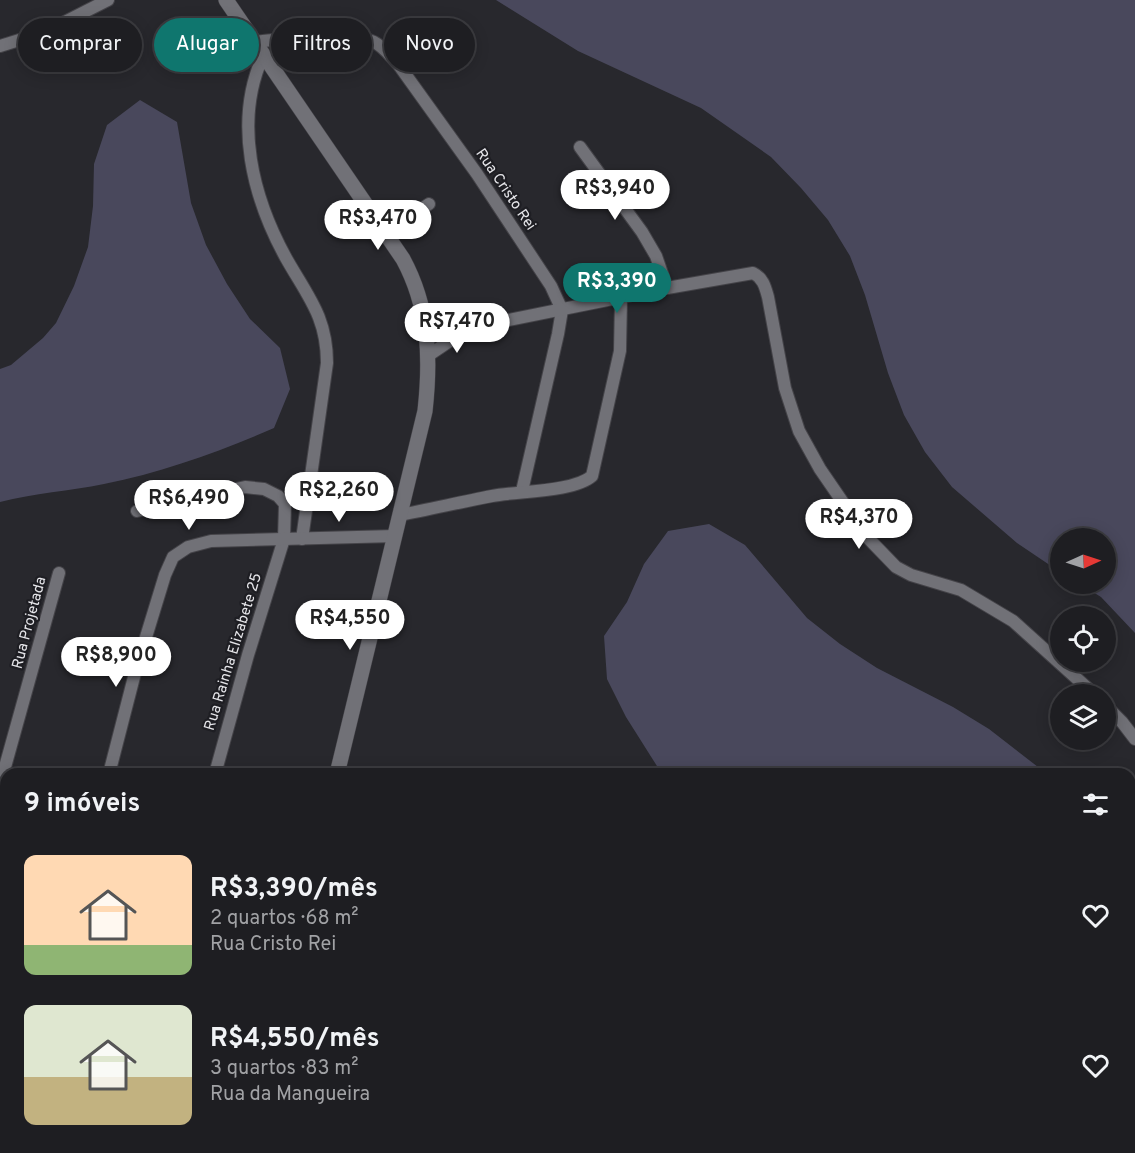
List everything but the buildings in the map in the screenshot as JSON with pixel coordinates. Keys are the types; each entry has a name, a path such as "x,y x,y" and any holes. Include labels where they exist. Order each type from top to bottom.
{"street":[{"path":"0,46 45,32 108,0"},
{"path":"226,0 238,18"},
{"name":"Rua Cristo Rei","path":"259,41 312,36 357,37 374,42 385,50 398,64 477,174 551,286 562,310"},
{"path":"259,50 386,232 412,277 423,310 429,355 425,411 338,768"},
{"path":"263,56 252,87 249,108 253,178 267,221 319,315 327,349 327,363 302,539"},
{"path":"580,147 642,232 656,256 667,288"},
{"path":"386,232 429,204"},
{"path":"429,355 469,328 667,288 753,273 759,276 764,283 768,297 785,388 798,431 820,469 866,536 896,567 912,575 961,590 1013,621 1083,684"},
{"path":"400,515 522,491 567,487 592,476 621,351 621,298"},
{"path":"423,310 469,328"},
{"path":"522,491 562,310"},
{"name":"Rua Rainha Elizabete 25","path":"137,511 245,487 264,489 278,496 285,504 284,539 248,655 217,768"},
{"path":"111,768 135,673 165,575 173,557 188,547 211,541 395,536"},
{"name":"Rua Projetada","path":"5,768 59,573"},
{"path":"1116,716 1135,739"}],"shaded area":[{"path":"496,0 1135,0 1135,633 1116,613 1116,606 1110,606 1096,594 1116,594 1116,528 1050,528 1050,565 1017,543 952,487 925,452 904,415 850,256 828,220 801,188 771,157 701,108 578,51"},
{"path":"140,100 177,122 191,203 206,245 227,284 250,319 280,348 290,389 274,428 233,445 126,479 0,502 0,369 11,365 43,338 56,323 74,286 88,247 93,206 94,164 107,125"},
{"path":"709,524 745,545 807,618 840,644 877,668 953,707 989,729 1039,768 658,768 626,717 607,679 604,636 627,602 644,564 668,531"}]}
